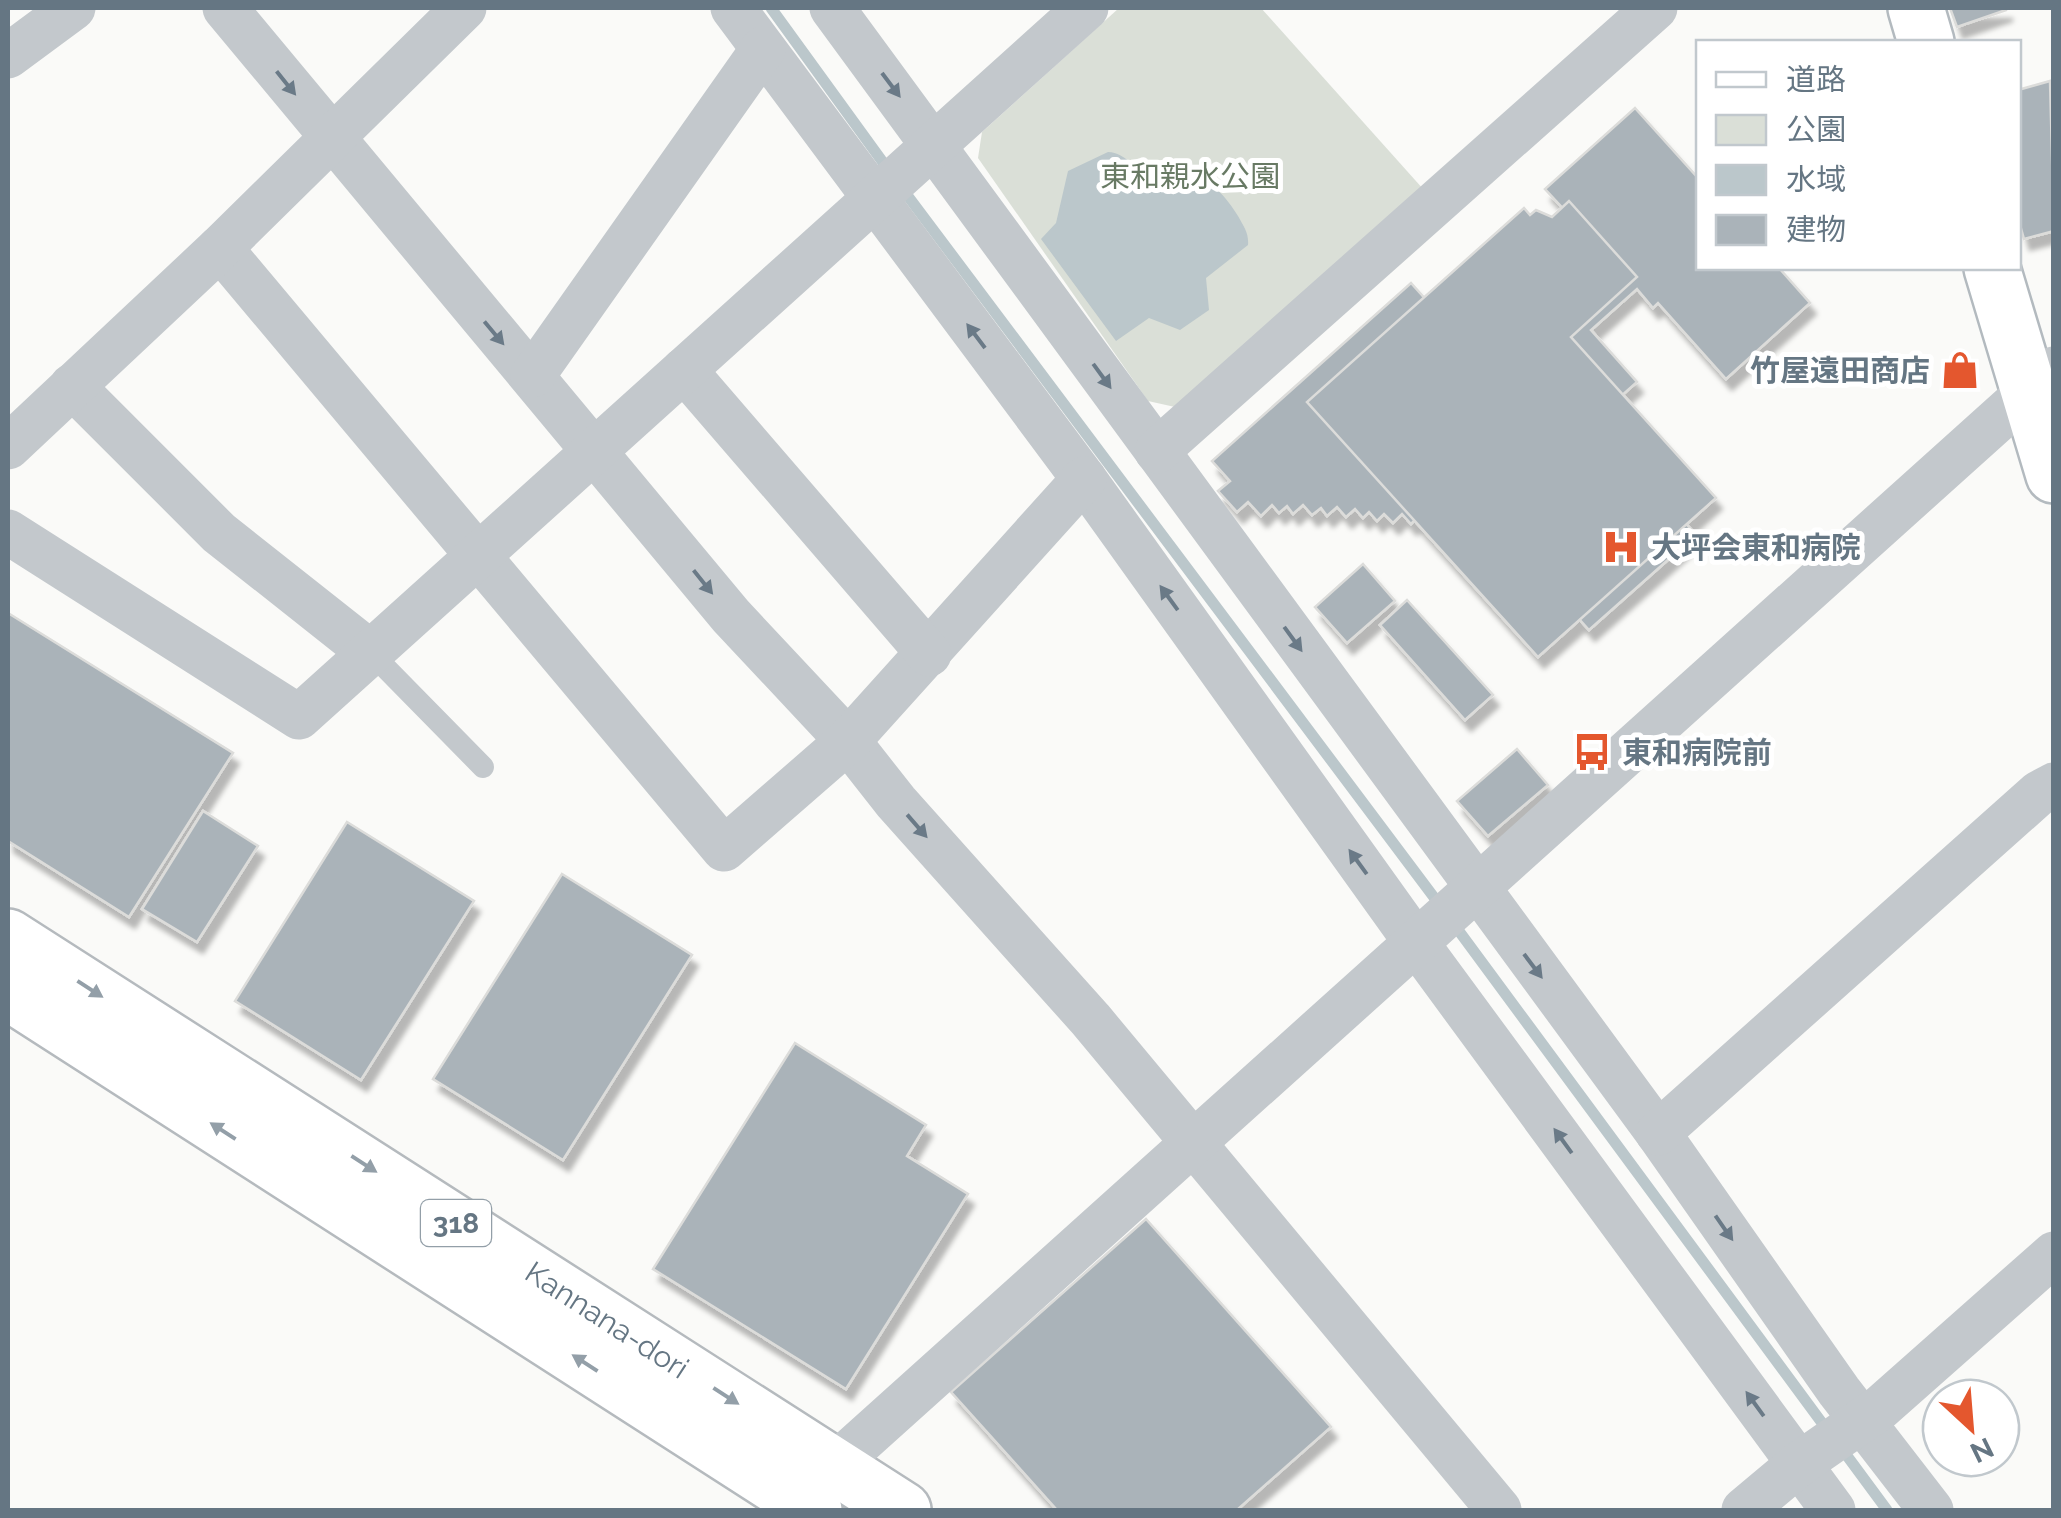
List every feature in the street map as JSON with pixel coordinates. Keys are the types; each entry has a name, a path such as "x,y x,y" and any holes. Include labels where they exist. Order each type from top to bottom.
{"main road":[{"path":"1916,8 1925,40"},
{"path":"1993,270 2041,381 2054,475"},
{"name":"Kannana-dori","path":"8,937 825,1488"},
{"name":"Kannana-dori","path":"8,992 825,1488 903,1510"}],"street":[{"path":"8,56 73,8"},
{"path":"224,8 731,616 848,740 908,816 1091,1020 1499,1510"},
{"path":"15,422 72,386 220,248 464,8"},
{"path":"734,8 1084,479 1415,941 1833,1510"},
{"path":"832,8 1931,1510"},
{"path":"8,532 299,718 1086,8"},
{"path":"1156,452 1655,8"},
{"path":"532,376 764,49"},
{"path":"220,248 724,849 848,740 1084,479"},
{"path":"684,370 928,654"},
{"path":"825,1488 1191,1144 2041,381"},
{"path":"72,386 219,533 372,654"},
{"path":"1658,1134 2040,793 2054,786"},
{"path":"1744,1510 1799,1464 1863,1422 2054,1254"}],"lane":[{"path":"372,654 482,767"}],"green space":[{"name":"東和親水公園","path":"1119,8 1261,8 1424,190 1175,407 1148,401 978,158 982,132"}],"water":[{"path":"1108,152 1120,155 1148,177 1162,182 1204,183 1214,188 1246,230 1248,245 1206,278 1209,310 1180,330 1149,318 1116,341 1041,239 1056,223 1068,171"}],"building":[{"path":"1950,8 2006,8 2006,10 1957,27"},
{"path":"2050,81 2054,231 2024,239 2021,228 2021,89"},
{"path":"1635,108 1696,176 1696,270 1781,270 1810,303 1726,379 1658,303 1653,308 1637,289 1591,330 1637,382 1594,420 1696,535 1589,630 1477,506 1482,503 1468,487 1431,520 1423,512 1411,524 1402,514 1393,523 1384,514 1377,521 1369,512 1363,518 1355,509 1346,517 1337,507 1327,516 1321,508 1312,515 1303,505 1293,514 1287,506 1279,513 1272,505 1261,516 1248,502 1237,512 1218,491 1230,481 1212,461 1411,283 1471,350 1593,241 1545,189"},
{"path":"1569,201 1637,277 1571,337 1716,498 1538,657 1307,402 1524,208 1530,215 1536,210 1552,217"},
{"path":"1363,564 1395,601 1347,643 1315,607"},
{"path":"1407,600 1493,695 1465,720 1380,625"},
{"path":"8,613 233,753 129,917 8,841"},
{"path":"1517,749 1548,785 1488,836 1457,801"},
{"path":"203,811 258,846 197,942 142,909"},
{"path":"347,822 474,901 361,1080 235,1001"},
{"path":"562,874 692,955 563,1160 433,1079"},
{"path":"795,1043 926,1125 907,1156 968,1194 846,1389 653,1269"},
{"path":"1146,1219 1331,1427 1237,1510 1057,1510 951,1392"}],"waterway":[{"path":"771,8 890,172"},
{"path":"901,187 1442,908"},
{"path":"1453,923 1828,1431"},
{"path":"1839,1445 1887,1510"}],"place":[{"name":"竹屋遠田商店","path":"1960,370"},
{"name":"大坪会東和病院","path":"1621,547"},
{"name":"東和病院前","path":"1592,752"}]}
